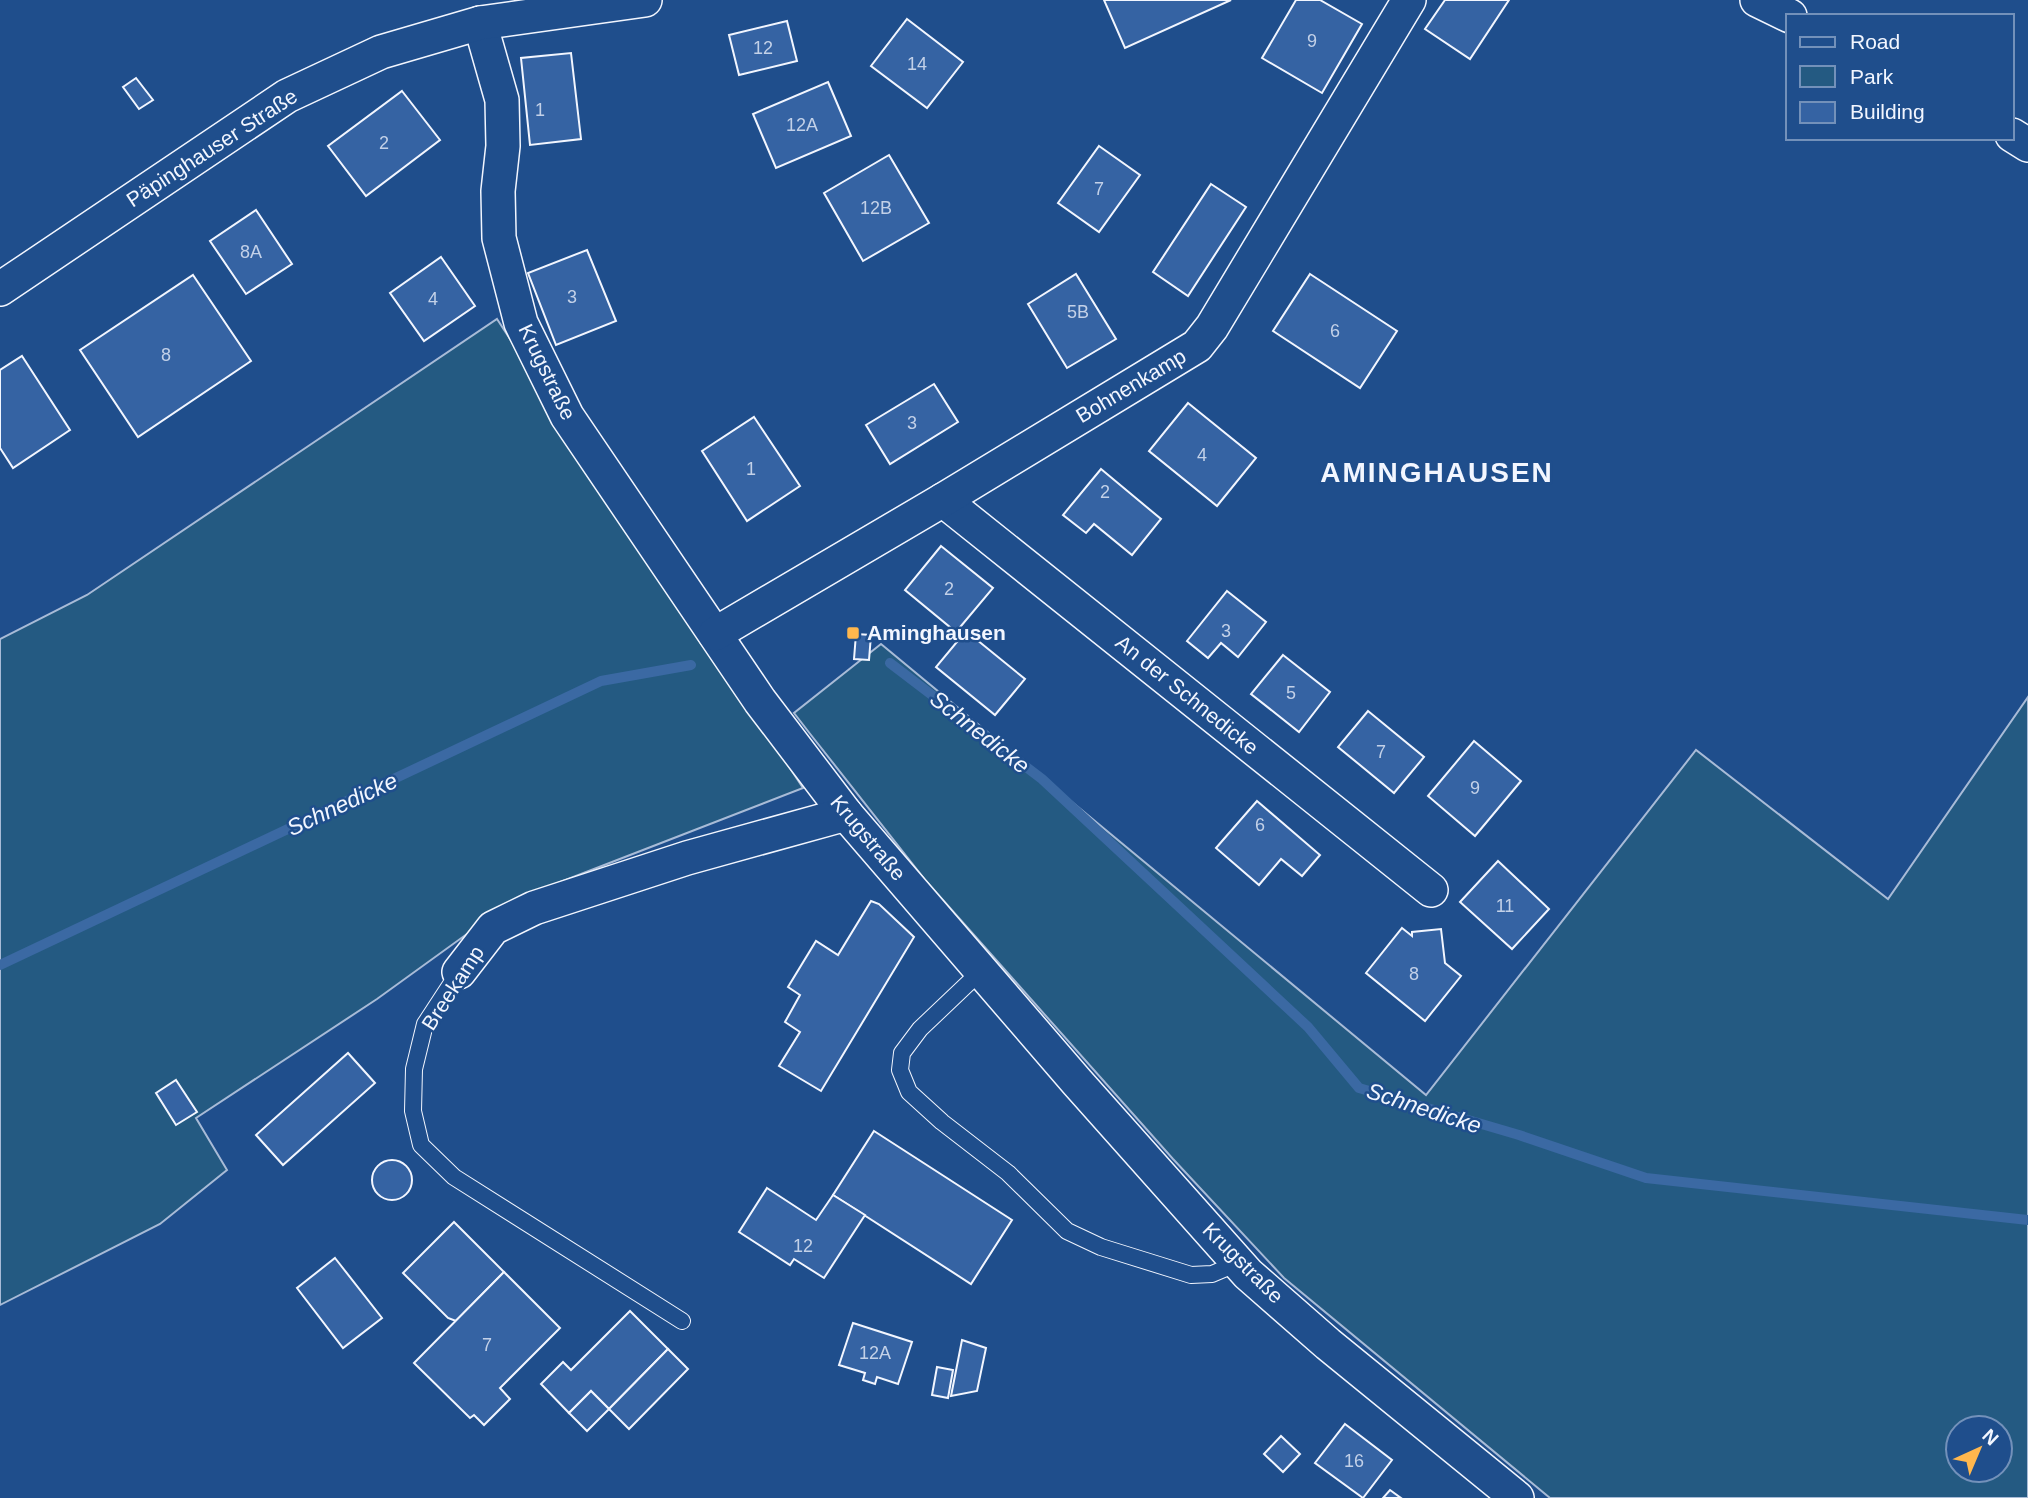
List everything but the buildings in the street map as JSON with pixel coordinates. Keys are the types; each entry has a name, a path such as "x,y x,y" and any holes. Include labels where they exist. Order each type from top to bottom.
{"street":[{"name":"Päpinghauser Straße","path":"0,289 287,96 381,52 480,23 586,4 645,0"},
{"name":"Bohnenkamp","path":"715,634 1197,346 1213,327 1409,0"},
{"path":"1757,0 1786,14"},
{"name":"Krugstraße","path":"480,23 502,100 499,238 521,323 567,416 760,701 846,814 1248,1274 1517,1498"},
{"name":"An der Schnedicke","path":"943,500 1431,890"},
{"name":"Breekamp","path":"459,972 493,928 534,908 687,858 846,814"}],"lane":[{"path":"981,971 920,1029 902,1053 900,1070 909,1092 942,1122 1009,1173 1066,1231 1101,1247 1191,1275 1212,1274 1238,1263"},
{"name":"Breekamp","path":"459,972 425,1024 414,1069 413,1111 421,1145 454,1177 682,1321"}],"green space":[{"path":"497,319 803,788 514,900 377,999 196,1118 227,1170 160,1224 0,1305 0,639 87,595"},
{"path":"881,644 1426,1095 1696,750 1888,899 2028,697 2028,1498 1550,1498 1284,1278 1173,1159 926,881 794,713"}],"waterway":[{"name":"Schnedicke","path":"890,663 1042,779 1308,1027 1359,1088 1519,1135 1646,1178 2028,1220"},
{"name":"Schnedicke","path":"0,965 601,681 691,665"}],"place":[{"name":"Aminghausen","path":"853,633"}],"district":[{"name":"AMINGHAUSEN","path":"1437,472"}]}
